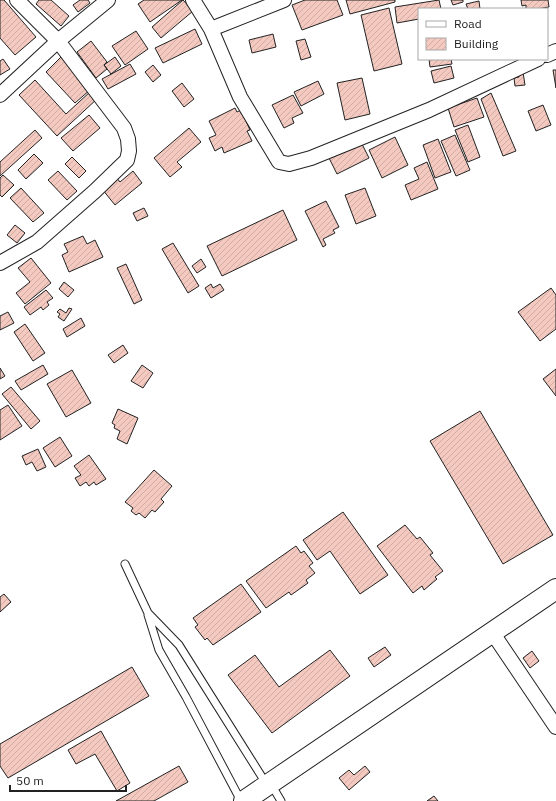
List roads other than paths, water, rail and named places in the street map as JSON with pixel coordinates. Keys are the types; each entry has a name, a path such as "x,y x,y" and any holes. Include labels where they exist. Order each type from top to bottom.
{"street":[{"path":"0,263 37,242 95,192 127,160 129,151 128,139 124,128 58,41 17,0"},
{"path":"0,95 58,41 108,0"},
{"path":"193,0 211,29 240,97 280,162 289,164 311,158 430,110 536,60"},
{"path":"211,29 284,0"},
{"path":"244,801 556,589"},
{"path":"492,632 556,727"}],"lane":[{"path":"125,564 148,613 159,650 186,697 240,801"},
{"path":"148,613 179,645 281,801"}]}
